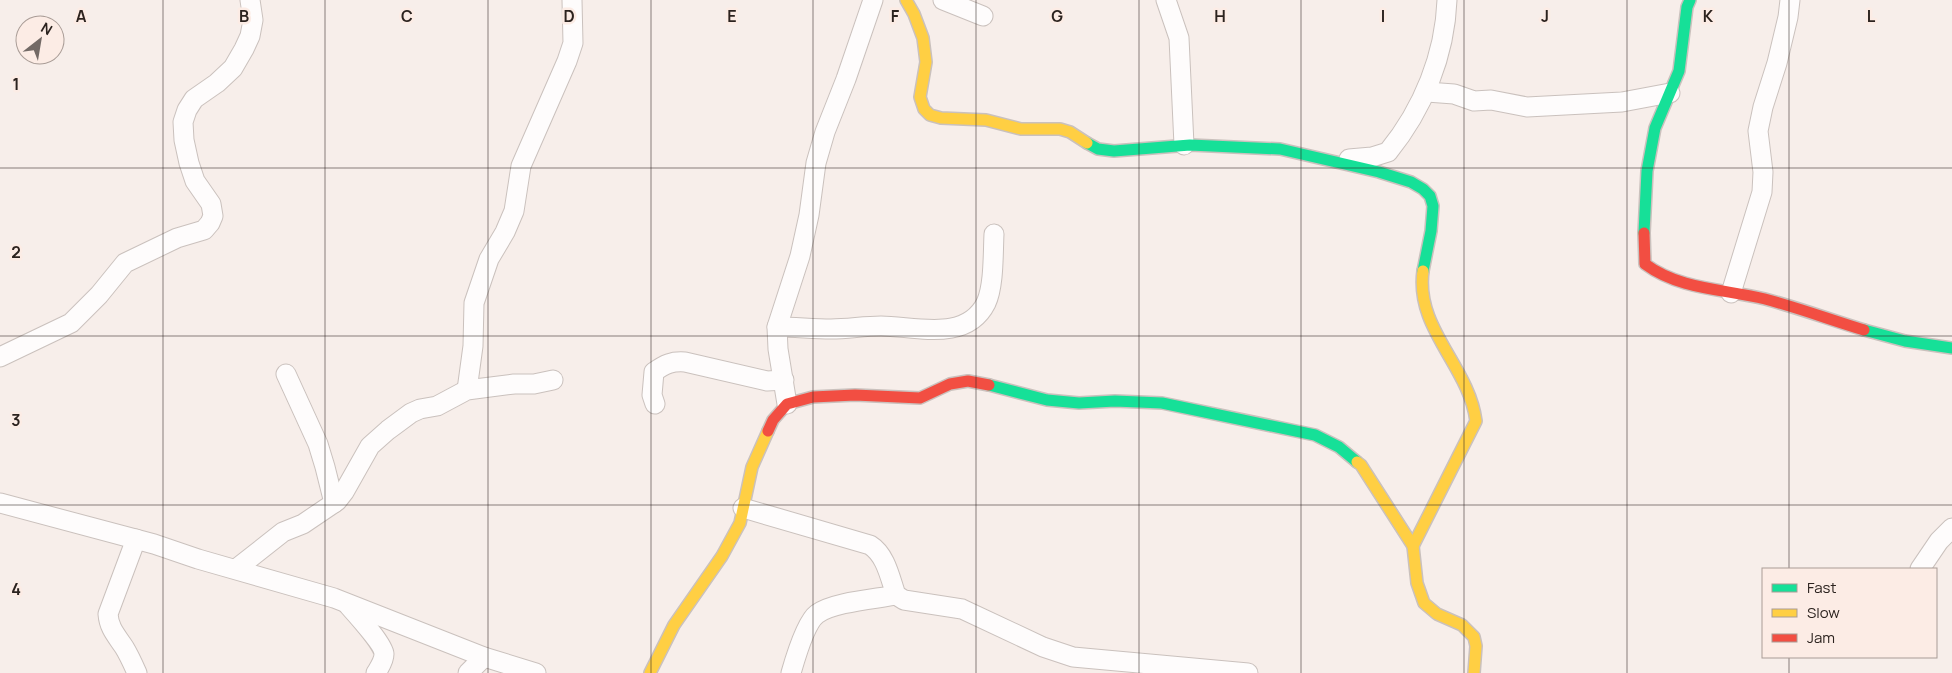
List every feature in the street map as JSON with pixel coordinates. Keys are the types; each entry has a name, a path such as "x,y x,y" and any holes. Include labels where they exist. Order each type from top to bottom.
{"street":[{"path":"0,357 71,323 99,295 125,263 177,238 204,230 210,223 213,216 211,204 195,180 189,163 184,140 184,122 187,110 194,100 218,83 233,68 244,49 250,36 253,20 250,0"},
{"path":"467,390 473,346 474,303 489,259 514,212 521,166 573,43 572,0"},
{"path":"787,404 778,349 777,327 800,256 809,214 816,163 825,132 846,79 873,0"},
{"path":"906,0 918,24 926,61 925,76 920,88 919,99 926,111 936,118 987,120 1019,129 1063,130 1078,136 1090,146 1103,150 1184,145 1283,149 1406,180 1428,193 1434,207 1434,216 1425,256 1422,294 1430,322 1470,391 1476,406 1476,421 1413,546"},
{"path":"943,0 983,16"},
{"path":"1166,0 1179,38 1184,145"},
{"path":"1332,161 1372,157 1388,152 1426,92 1436,69 1448,0"},
{"path":"1690,0 1687,7 1679,70 1655,128 1647,171 1644,212 1645,264 1662,277 1766,299 1845,326 1894,339 1932,347 1952,348"},
{"path":"1731,293 1762,192 1763,172 1758,131 1783,35 1790,0"},
{"path":"1426,92 1454,94 1474,101 1491,100 1527,107 1622,102 1670,93"},
{"path":"777,327 833,329 884,326 927,330 943,329 966,323 977,315 986,302 990,287 994,234"},
{"path":"655,404 652,395 654,372 664,364 674,361 686,362 767,381 784,380"},
{"path":"286,374 318,444 334,503"},
{"path":"236,569 283,532 303,524 334,503 344,492 370,446 411,413 420,409 437,406 467,390 514,384 534,384 553,380"},
{"path":"650,673 674,625 722,556 740,523 752,467 773,420 787,404 813,397 920,398 950,384 968,381 1004,388 1047,400 1079,403 1114,401 1162,403 1315,435 1339,447 1361,465 1413,546 1417,560 1418,586 1424,604 1434,613 1466,627 1472,633 1476,644 1474,673"},
{"path":"0,504 136,540 346,602 484,657 536,673"},
{"path":"743,508 870,545 877,549 882,557 896,595 904,600 962,609 1043,646 1073,657 1248,673"},
{"path":"1921,568 1939,541 1952,528"},
{"path":"136,540 108,614 108,623 125,648 137,673"},
{"path":"791,673 807,628 817,614 835,606 896,595"},
{"path":"346,602 381,645 384,653 376,673"},
{"path":"468,673 484,657"}],"traffic: fast":[{"path":"1644,233 1647,171 1655,128 1679,71 1687,7 1690,0"},
{"path":"1087,143 1098,149 1114,151 1190,145 1280,149 1379,172 1411,182 1430,196 1433,206 1431,231 1423,271"},
{"path":"1864,330 1905,341 1952,348"},
{"path":"989,385 1047,400 1079,403 1115,401 1162,403 1315,435 1339,447 1357,462"}],"traffic: slow":[{"path":"906,0 914,14 923,38 926,62 920,97 924,109 930,115 941,118 986,120 1021,129 1060,129 1070,132 1087,143"},
{"path":"1413,546 1476,421 1464,383 1434,329 1427,311 1423,292 1423,271"},
{"path":"650,673 674,625 722,556 740,523 752,467 768,431"},
{"path":"1357,462 1361,465 1413,546 1417,583 1424,603 1437,614 1462,625 1474,637 1476,646 1474,673"}],"traffic: jam":[{"path":"1644,233 1645,264 1659,273 1703,288 1765,299 1864,330"},
{"path":"768,431 773,420 787,404 813,397 855,395 920,398 950,384 968,381 989,385"}]}
